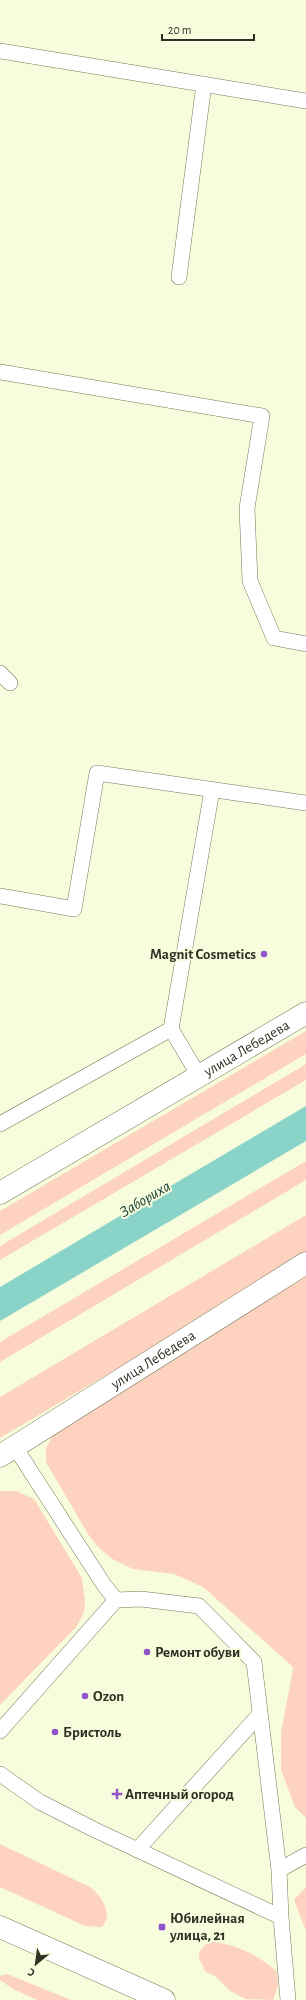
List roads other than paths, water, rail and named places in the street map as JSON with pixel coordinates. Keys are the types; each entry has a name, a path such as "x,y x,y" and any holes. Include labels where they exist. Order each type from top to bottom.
{"street":[{"name":"улица Лебедева","path":"0,1193 306,1012"},
{"name":"улица Лебедева","path":"8,1452 306,1263"},
{"path":"0,1927 164,2000"}],"lane":[{"path":"0,51 306,101"},
{"path":"179,277 204,84"},
{"path":"0,372 262,416 247,508 250,581 274,638 306,644"},
{"path":"0,896 74,909 97,773 306,803"},
{"path":"199,1076 171,1029 212,790"},
{"path":"0,1124 171,1029"},
{"path":"8,1452 116,1600"},
{"path":"0,1731 116,1600 141,1599 199,1606 254,1662 259,1715 280,1870 280,1917 288,2000"},
{"path":"136,1850 259,1715"},
{"path":"0,1774 40,1802 136,1850 280,1917"},
{"path":"280,1870 306,1856"}],"water":[{"path":"306,1106 306,1141 0,1321 0,1287"}],"place":[{"name":"Magnit Cosmetics","path":"264,954"},
{"name":"Ремонт обуви","path":"147,1652"},
{"name":"Ozon","path":"85,1696"},
{"name":"Бристоль","path":"55,1732"},
{"name":"Аптечный огород","path":"117,1794"},
{"name":"Юбилейная улица, 21","path":"162,1927"}],"water label":[{"name":"Забориха","path":"145,1199"}]}
